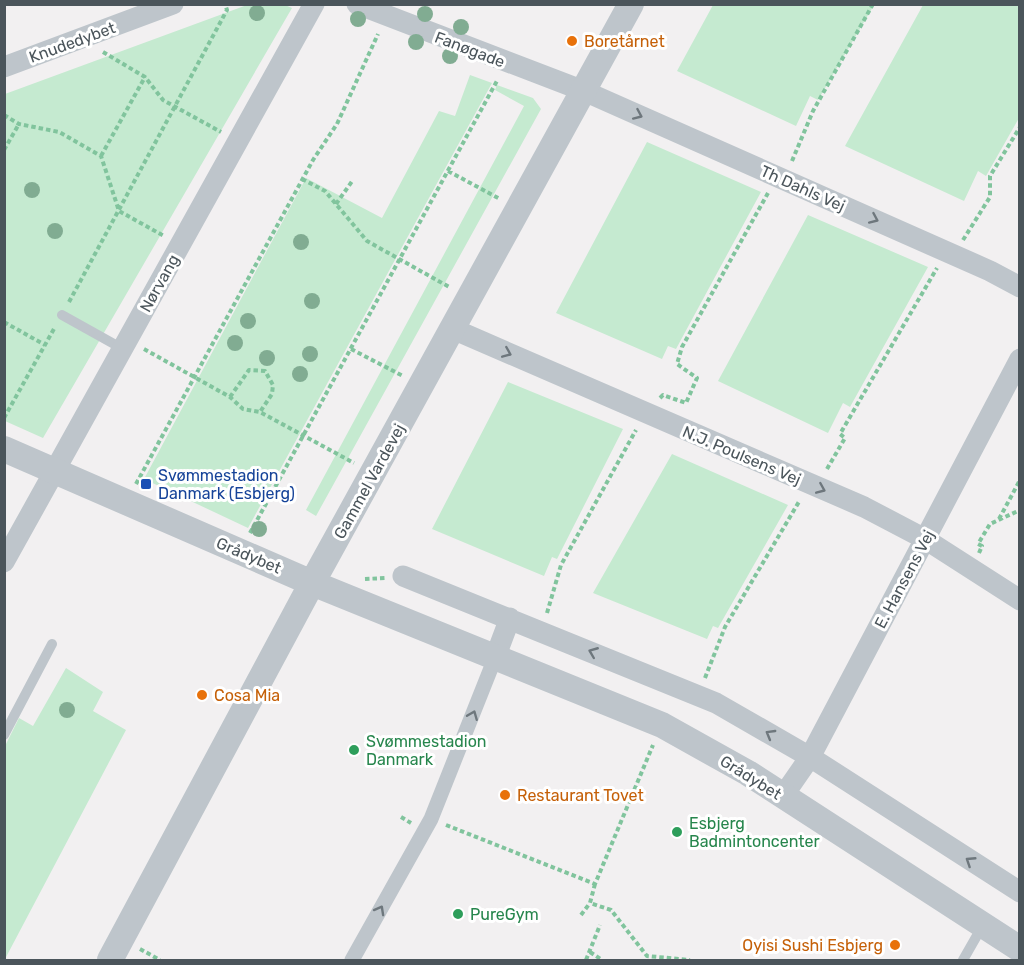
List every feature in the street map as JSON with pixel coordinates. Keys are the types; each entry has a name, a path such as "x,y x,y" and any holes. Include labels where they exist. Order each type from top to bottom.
{"street":[{"name":"Knudedybet","path":"4,67 173,4"},
{"name":"Nørvang","path":"4,562 314,4"},
{"name":"Fanøgade","path":"357,4 585,92"},
{"name":"Gammel Vardevej","path":"110,960 312,583 632,4"},
{"name":"Th Dahls Vej","path":"585,92 950,253 1020,287"},
{"name":"N.J. Poulsens Vej","path":"453,329 814,486 925,539 1020,600"},
{"name":"E. Hansens Vej","path":"783,796 810,757 1020,359"},
{"name":"Grådybet","path":"4,449 312,583 662,725 748,773 1020,949"},
{"path":"403,576 716,703 810,757 1020,892"},
{"path":"352,960 431,819 510,618"}],"lane":[{"path":"62,315 125,344"},
{"path":"4,735 52,644"},
{"path":"963,960 983,925"}],"path":[{"path":"4,418 175,108 227,10 225,4"},
{"path":"541,631 559,579 561,565 648,414 663,395 686,403 697,378 677,364 682,348 780,178 813,111 873,4"},
{"path":"126,502 302,179 337,124 386,17"},
{"path":"96,33 104,54 145,77 163,100 238,141"},
{"path":"240,552 507,62"},
{"path":"100,156 145,77"},
{"path":"4,115 19,124 59,132 100,156 119,211 180,245"},
{"path":"4,150 19,124"},
{"path":"698,695 725,627 846,438 840,434 950,253 990,196 990,176 1020,127"},
{"path":"448,171 519,210"},
{"path":"302,179 325,191 367,241 470,298"},
{"path":"336,204 353,180"},
{"path":"4,322 45,345"},
{"path":"125,344 194,376 230,397 243,409 260,412 373,473"},
{"path":"351,348 422,386"},
{"path":"230,397 249,370 266,371 273,385 272,394 260,412"},
{"path":"999,520 1020,480"},
{"path":"970,568 982,546 978,544 990,524 1020,510"},
{"path":"581,915 590,903 595,884 662,725"},
{"path":"431,819 595,884"},
{"path":"590,903 611,910 647,956 690,960"},
{"path":"581,957 587,960 600,925"},
{"path":"590,952 602,960"}],"green space":[{"path":"247,5 285,5 292,8 43,438 5,421 5,94"},
{"path":"713,5 874,5 818,100 810,96 796,126 677,71"},
{"path":"923,5 1019,5 1019,118 986,176 978,171 964,201 845,146"},
{"path":"470,75 492,83 248,528 144,479 306,178 382,218 439,111 455,116"},
{"path":"497,85 533,98 541,109 316,516 306,510 524,106 495,90"},
{"path":"647,142 761,192 676,349 668,346 662,359 556,313"},
{"path":"808,215 928,267 850,407 843,403 828,433 718,381"},
{"path":"508,382 623,429 557,559 552,557 544,576 432,529"},
{"path":"672,454 788,505 718,628 713,626 707,639 593,593"},
{"path":"66,668 103,692 93,711 126,730 5,959 5,746 19,718 33,726"}],"place":[{"name":"Boretårnet","path":"572,41"},
{"name":"Svømmestadion Danmark (Esbjerg)","path":"146,484"},
{"name":"Cosa Mia","path":"202,695"},
{"name":"Svømmestadion Danmark","path":"354,750"},
{"name":"Restaurant Tovet","path":"505,795"},
{"name":"Esbjerg Badmintoncenter","path":"677,832"},
{"name":"PureGym","path":"458,914"},
{"name":"Oyisi Sushi Esbjerg","path":"895,945"}]}
